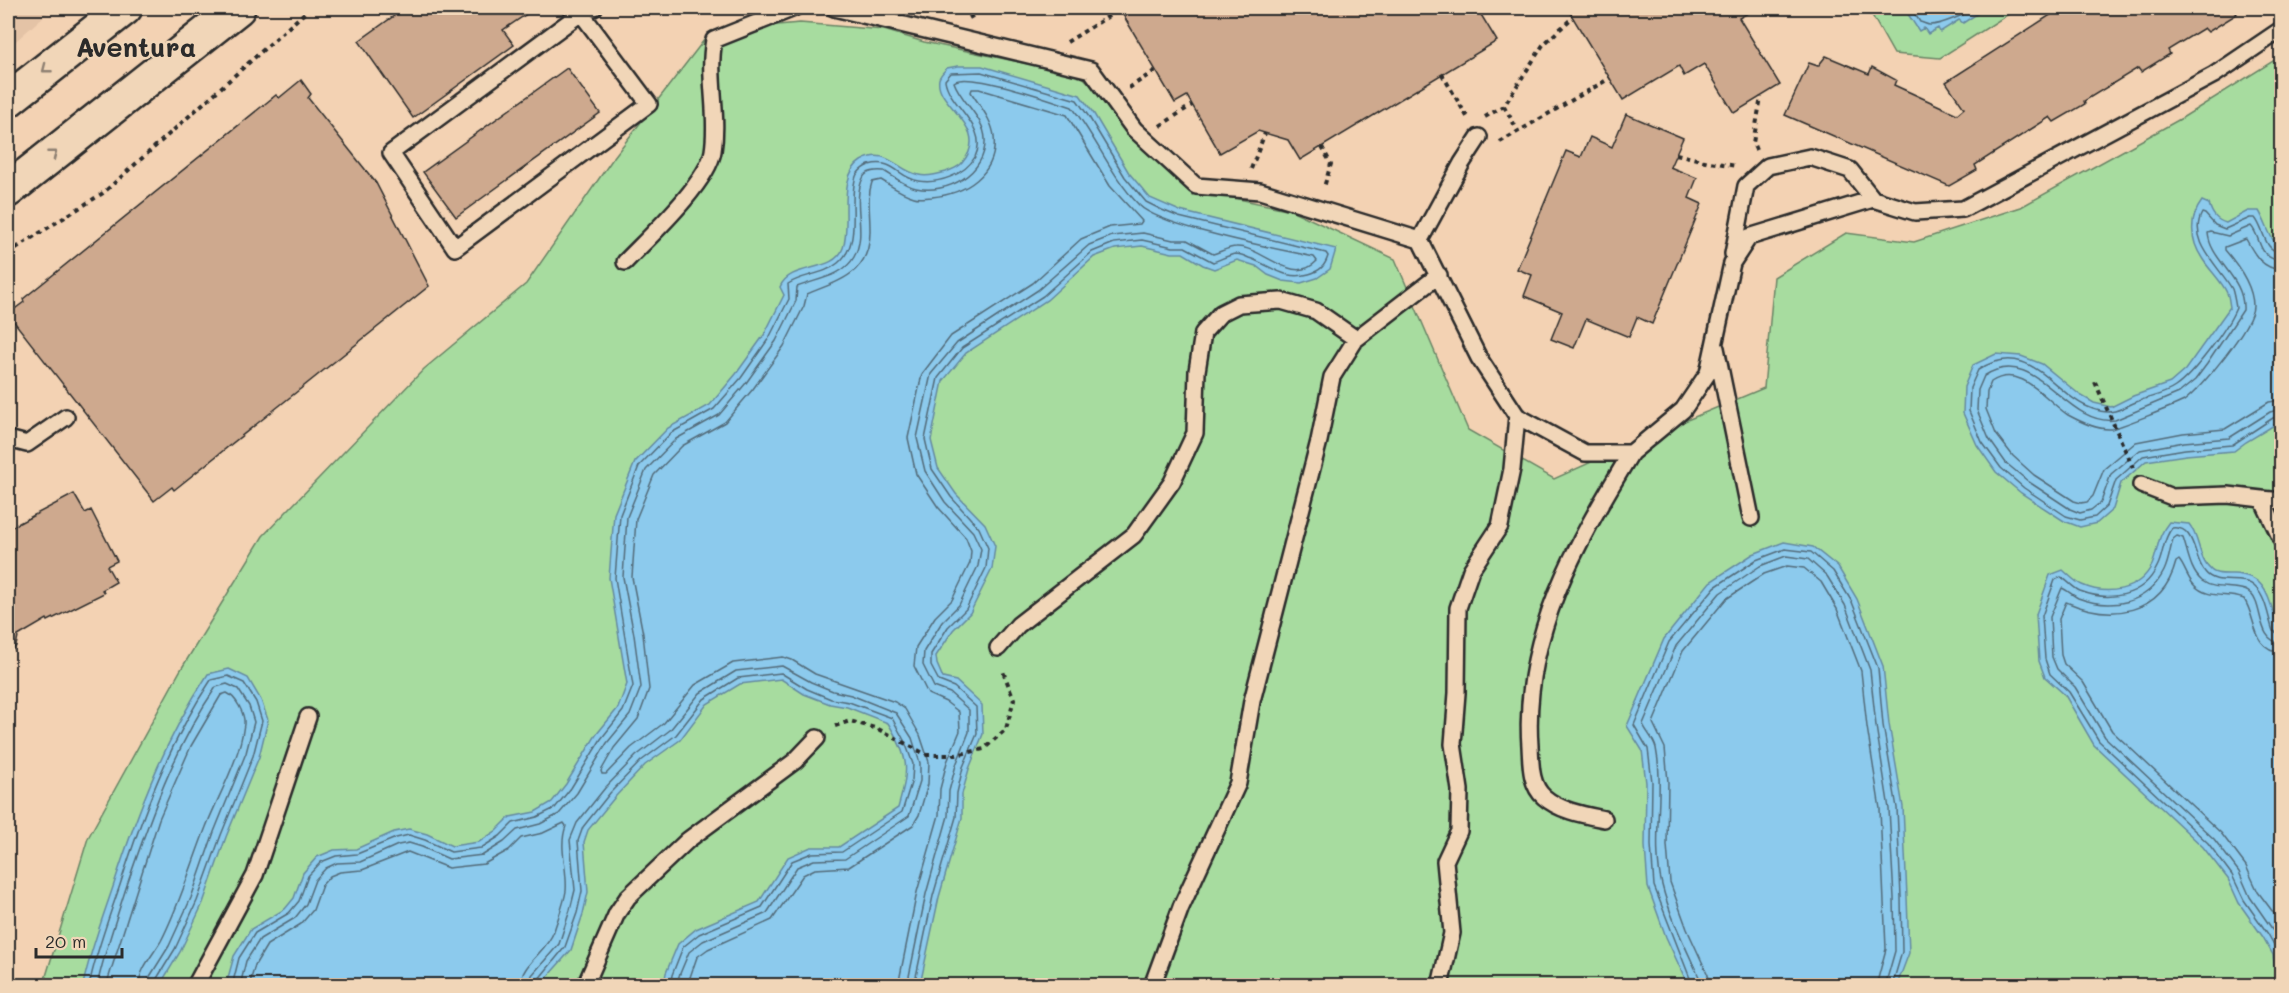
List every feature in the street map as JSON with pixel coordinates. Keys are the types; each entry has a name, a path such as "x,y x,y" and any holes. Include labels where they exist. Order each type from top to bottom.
{"street":[{"path":"8,100 125,8"},
{"path":"8,190 238,8"}],"lane":[{"path":"625,262 669,218 702,175 713,153 715,115 710,60 714,40 794,8"},
{"path":"834,8 1091,70 1142,137 1196,186 1260,191 1420,240 1479,358 1517,416 1585,453 1631,453"},
{"path":"584,9 649,104 455,248 390,153 584,9"},
{"path":"1604,819 1571,812 1544,797 1532,777 1528,721 1536,651 1567,567 1631,453 1683,410 1708,373 1746,186 1768,166 1810,157 1850,170 1874,199 1915,212 1963,209 2214,75 2282,30"},
{"path":"1420,240 1462,163 1475,131"},
{"path":"1732,263 1749,237 1874,199"},
{"path":"1152,986 1181,907 1238,783 1252,701 1332,377 1356,339 1439,275"},
{"path":"998,648 1018,625 1134,535 1172,482 1196,433 1197,371 1203,333 1221,314 1239,304 1281,301 1316,311 1356,339"},
{"path":"1715,343 1751,518"},
{"path":"1440,986 1452,933 1445,861 1459,831 1460,790 1453,744 1457,693 1458,608 1471,570 1500,526 1512,469 1517,416"},
{"path":"8,439 27,444 66,417"},
{"path":"2140,485 2172,497 2228,495 2282,501"},
{"path":"2262,499 2282,541"},
{"path":"195,986 255,875 308,717"},
{"path":"585,986 617,913 628,897 688,840 795,761 817,738"}],"path":[{"path":"8,253 103,193 310,8"},
{"path":"1041,57 1120,9"},
{"path":"1475,131 1504,106 1543,45 1573,17"},
{"path":"1112,99 1156,70"},
{"path":"1442,74 1487,149 1610,78"},
{"path":"1761,97 1753,143 1764,170"},
{"path":"1142,137 1192,105"},
{"path":"1504,106 1518,131"},
{"path":"1243,190 1264,133"},
{"path":"1317,209 1331,164 1322,147"},
{"path":"1676,154 1709,162 1764,170"},
{"path":"2095,382 2140,485"},
{"path":"817,738 831,727 850,721 878,729 927,755 956,755 984,748 1006,729 1014,699 1003,676 998,648"}],"shaded area":[{"path":"8,8 53,8 8,48"}],"green space":[{"path":"1868,8 2018,8 1940,58 1894,54"},
{"path":"800,23 884,30 924,42 1081,75 1191,189 1291,210 1395,259 1468,430 1554,479 1764,388 1774,277 1846,233 1914,242 2021,207 2182,118 2281,56 2281,985 43,986 88,838 180,671 263,536 424,369 526,284 614,157 711,31"}],"water":[{"path":"1904,8 1982,8 1983,10 1963,23 1959,20 1940,32 1938,28 1928,34 1924,28 1919,31"},
{"path":"982,66 1080,95 1129,173 1150,198 1180,211 1336,249 1330,269 1317,278 1301,283 1283,281 1268,275 1256,266 1237,260 1214,269 1183,253 1172,253 1142,246 1115,249 1094,257 1047,300 966,353 943,381 931,440 938,468 956,494 985,524 995,546 992,569 970,613 953,630 936,656 943,678 956,681 982,705 983,734 962,794 962,818 939,897 920,985 664,985 666,973 678,944 696,929 759,902 788,857 811,847 839,847 898,808 904,783 904,755 888,723 804,694 781,679 740,684 707,704 680,740 645,765 588,830 584,842 588,892 583,914 571,950 540,985 226,985 234,956 251,929 285,909 294,898 303,873 317,857 334,850 356,849 394,832 409,829 427,834 452,846 479,842 496,831 510,817 535,812 552,802 566,784 596,735 618,708 627,684 609,578 614,514 635,462 668,428 710,405 736,374 764,335 784,295 780,287 785,279 793,274 831,262 838,256 845,238 847,189 853,168 861,161 878,156 892,161 911,173 926,176 946,172 962,163 970,150 971,138 967,127 940,89 939,79 947,68"},
{"path":"2202,201 2209,204 2213,214 2226,223 2248,211 2259,211 2271,236 2281,249 2281,421 2234,451 2146,461 2121,483 2113,509 2097,523 2080,527 2064,521 2021,493 1996,472 1977,445 1963,413 1964,387 1973,365 1996,354 2021,356 2042,364 2080,395 2094,403 2111,407 2133,396 2170,383 2185,370 2230,307 2224,288 2198,251 2193,237 2193,222"},
{"path":"2169,522 2189,524 2204,560 2213,572 2245,576 2261,584 2266,591 2281,632 2281,985 2277,985 2273,955 2239,903 2228,879 2203,847 2094,745 2065,695 2045,677 2039,661 2036,614 2050,575 2063,570 2079,584 2102,590 2131,586 2146,574 2152,565 2160,538"},
{"path":"1784,542 1813,547 1838,567 1857,599 1883,666 1889,724 1903,807 1907,897 1909,953 1897,985 1688,985 1666,937 1648,887 1645,846 1646,783 1642,750 1627,726 1664,639 1710,582 1753,554"},
{"path":"229,669 248,678 261,700 268,720 259,757 226,837 203,903 180,952 160,985 83,985 123,856 166,749 208,674"}],"building":[{"path":"405,8 524,8 528,13 503,30 514,45 413,118 359,41"},
{"path":"1119,8 1457,8 1460,14 1471,8 1477,8 1497,41 1300,160 1288,140 1258,131 1220,153 1187,96 1175,103"},
{"path":"1567,8 1757,8 1739,18 1780,85 1734,113 1704,64 1684,76 1679,66 1623,100"},
{"path":"2233,8 2237,14 2208,32 2204,28 2168,50 2170,54 2141,72 2138,68 2054,122 2050,117 1975,165 1977,170 1949,186 1785,115 1809,63 1818,66 1826,56 1869,74 1872,67 1896,80 1894,85 1957,114 1964,108 1946,82 2052,14 2049,9"},
{"path":"567,68 600,113 456,217 423,172"},
{"path":"301,80 311,94 308,98 376,183 429,286 174,490 172,487 154,501 8,314 24,302 23,299 276,95 279,98"},
{"path":"1626,114 1683,138 1670,167 1697,178 1689,198 1702,204 1652,324 1637,317 1629,337 1586,319 1574,348 1551,339 1562,312 1524,296 1532,275 1517,269 1566,151 1581,157 1590,137 1612,147"},
{"path":"74,494 85,513 91,510 117,561 107,566 116,582 102,590 104,593 48,621 47,619 18,636 16,646 8,655 8,529"}],"district":[{"name":"Aventura","path":"136,48"}]}
